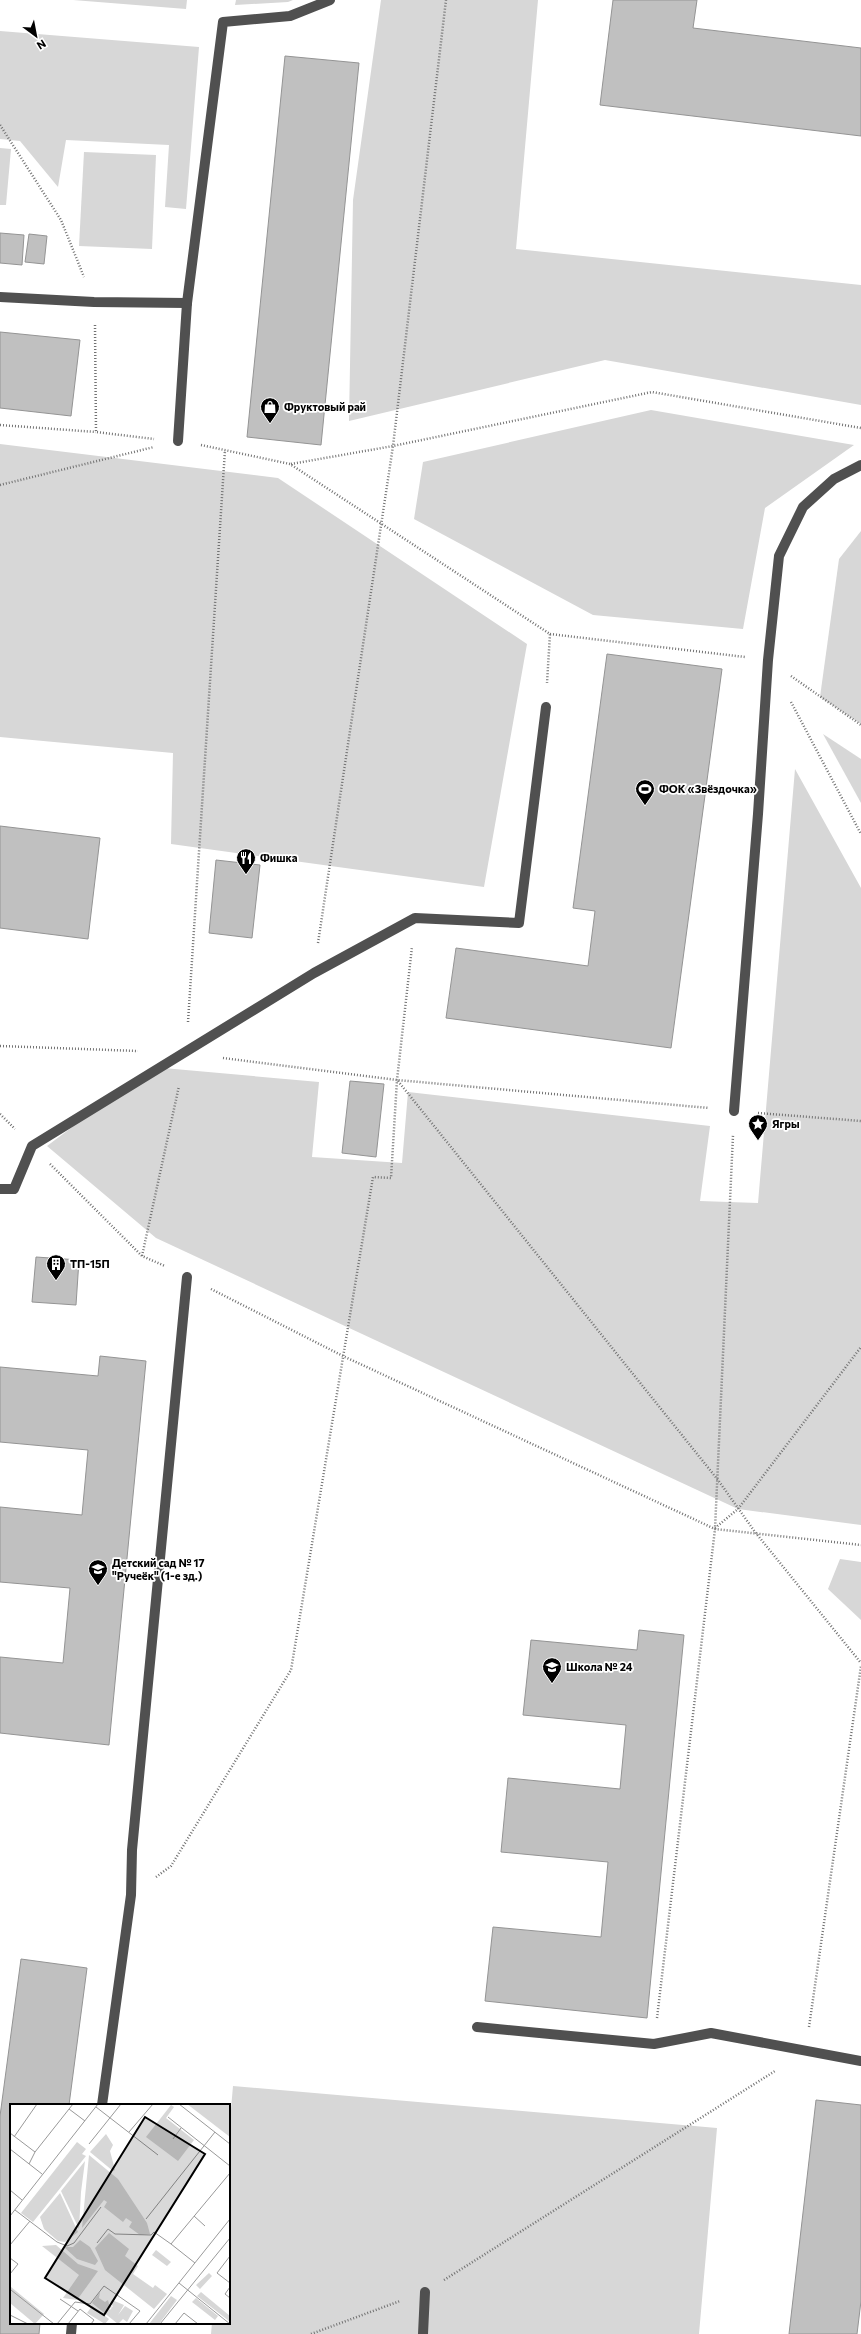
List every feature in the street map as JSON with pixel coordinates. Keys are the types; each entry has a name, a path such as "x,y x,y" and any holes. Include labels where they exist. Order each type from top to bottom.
{"lane":[{"path":"178,442 187,304 223,22 290,16 330,0"},
{"path":"0,297 94,302 187,304"},
{"path":"734,1111 758,814 768,660 779,556 803,507 834,478 861,465"},
{"path":"0,1189 14,1189 32,1146 186,1053 314,973 415,918 519,923 546,707"},
{"path":"102,2104 131,1895 132,1850 187,1277"},
{"path":"478,2027 654,2044 711,2034 861,2061"},
{"path":"423,2334 425,2292"},
{"path":"71,2334 72,2324"}],"path":[{"path":"314,973 380,523 393,446 446,0"},
{"path":"290,464 393,446 652,392 861,428"},
{"path":"0,425 96,432"},
{"path":"0,485 178,442"},
{"path":"142,1256 186,1053 225,450 290,464 550,634 768,660 861,724"},
{"path":"546,707 550,634"},
{"path":"790,702 861,834"},
{"path":"131,1895 172,1866 291,1670 373,1177 391,1178 397,1080 415,918"},
{"path":"397,1080 861,1122"},
{"path":"311,2334 425,2292 806,2051 861,1664 755,1532 718,1480 397,1080"},
{"path":"654,2044 715,1529 734,1111"},
{"path":"32,1146 142,1256 187,1277 343,1356 715,1529 755,1532 861,1545"},
{"path":"715,1529 738,1509 861,1347"}],"shaded area":[{"path":"73,0 187,0 186,9"},
{"path":"236,0 293,0 288,2 235,5"},
{"path":"381,0 538,0 516,249 861,285 861,405 605,360 349,421 353,200"},
{"path":"0,31 199,47 186,209 165,207 169,145 66,140 58,187 20,141 0,139"},
{"path":"0,148 11,149 6,205 0,205"},
{"path":"84,152 156,155 152,249 79,246"},
{"path":"651,410 854,445 765,508 743,629 593,615 414,519 423,462"},
{"path":"0,444 278,478 527,644 484,887 171,844 173,753 0,737"},
{"path":"861,531 861,724 820,697 839,559"},
{"path":"823,734 861,759 861,803"},
{"path":"795,769 861,888 861,1525 738,1509 156,1238 47,1146 152,1067 319,1082 312,1157 402,1163 408,1092 710,1126 700,1201 758,1203"},
{"path":"840,1559 861,1562 861,1620 828,1589"},
{"path":"233,2086 717,2128 699,2334 211,2334 212,2324 230,2324 230,2120"}],"building":[{"path":"613,0 697,0 693,28 861,48 861,136 600,105"},
{"path":"285,56 359,63 321,445 247,437"},
{"path":"0,233 24,235 22,265 0,263"},
{"path":"29,234 47,236 44,264 25,262"},
{"path":"0,332 80,340 71,416 0,408"},
{"name":"ФОК «Звёздочка»","path":"607,654 722,669 671,1048 446,1018 456,948 588,966 595,911 573,908"},
{"path":"0,826 100,838 88,939 0,928"},
{"path":"216,860 260,865 252,938 209,933"},
{"path":"350,1081 384,1084 376,1157 342,1153"},
{"name":"ТП-15П","path":"36,1257 79,1260 76,1305 32,1302"},
{"path":"100,1356 146,1361 109,1745 0,1733 0,1657 63,1663 70,1588 0,1582 0,1507 82,1515 88,1450 0,1442 0,1367 98,1376"},
{"path":"639,1630 684,1635 647,2018 485,2001 493,1927 601,1937 608,1862 501,1852 508,1778 620,1789 626,1725 523,1715 531,1640 637,1650"},
{"path":"21,1959 87,1968 69,2104 10,2104 10,2324 40,2324 39,2334 0,2334 0,2116"},
{"path":"816,2100 861,2105 861,2301 857,2334 789,2334"}],"place":[{"name":"Фруктовый рай","path":"270,424"},
{"name":"ФОК «Звёздочка»","path":"645,806"},
{"name":"Фишка","path":"246,875"},
{"name":"Ягры","path":"758,1141"},
{"name":"ТП-15П","path":"56,1281"},
{"name":"Детский сад № 17 \"Ручеёк\" (1-е зд.)","path":"98,1586"},
{"name":"Школа № 24","path":"552,1684"}]}
